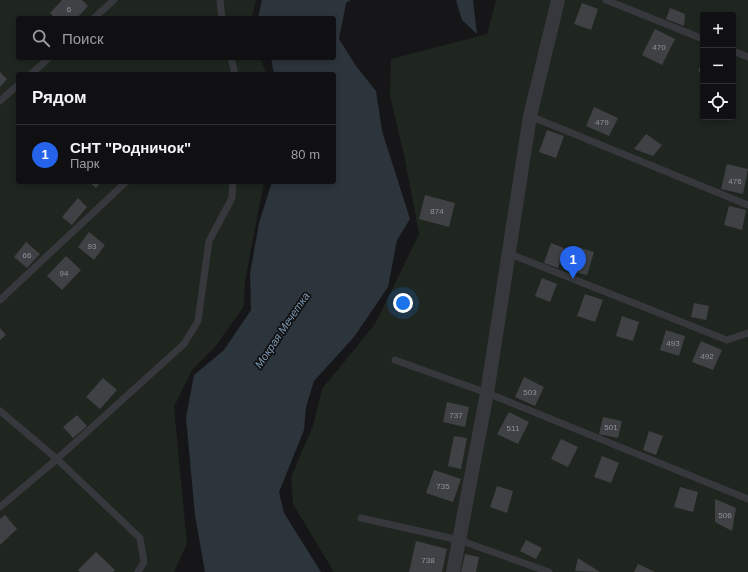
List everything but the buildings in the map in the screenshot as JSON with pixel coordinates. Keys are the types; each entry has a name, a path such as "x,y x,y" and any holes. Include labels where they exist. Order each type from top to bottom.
{"street":[{"path":"453,572 488,393 530,116 558,0"}],"lane":[{"path":"96,16 114,0"},
{"path":"220,0 222,16"},
{"path":"606,0 700,38"},
{"path":"736,52 748,57"},
{"path":"32,72 46,60"},
{"path":"232,60 234,72"},
{"path":"0,101 16,87"},
{"path":"530,116 748,205"},
{"path":"0,300 124,184"},
{"path":"0,507 57,459 184,344 198,321 209,241 232,198 233,184"},
{"path":"510,254 727,340 748,333"},
{"path":"395,360 488,393 748,499"},
{"path":"0,412 57,459 140,538 144,562 138,572"},
{"path":"361,518 459,540 549,572"}],"shaded area":[{"path":"0,0 256,0 252,16 16,16 16,60 262,60 265,72 16,72 16,184 264,184 245,281 244,306 215,347 192,370 174,407 187,544 174,572 0,572"},
{"path":"496,0 748,0 748,572 334,572 293,504 291,477 313,426 322,389 375,324 419,234 404,155 390,96 391,59 487,34"}],"water":[{"name":"Мокрая Мечетка","path":"262,0 351,0 346,3 339,39 356,66 376,91 382,131 410,219 397,240 388,287 354,337 314,381 306,407 304,430 279,492 284,513 321,572 205,572 195,515 186,418 194,375 224,350 251,310 250,274 259,223 271,184 336,184 336,72 274,72 271,60 336,60 336,16 258,16"},
{"path":"456,0 473,0 477,34 462,20"}],"place":[{"name":"СНТ \"Родничок\"","path":"573,279"}]}
